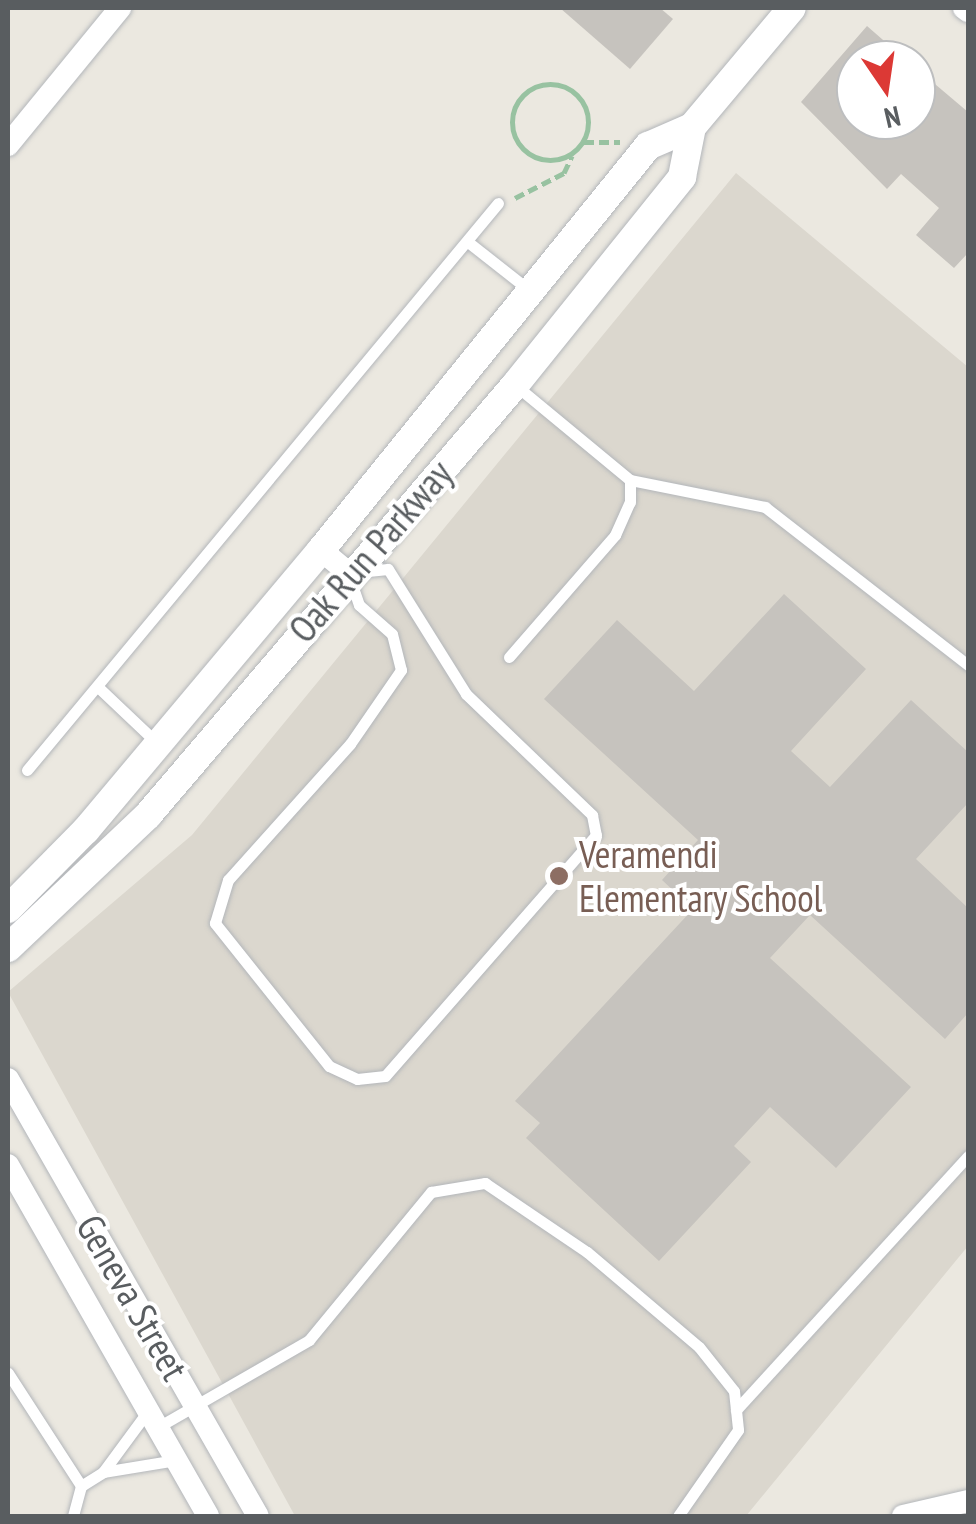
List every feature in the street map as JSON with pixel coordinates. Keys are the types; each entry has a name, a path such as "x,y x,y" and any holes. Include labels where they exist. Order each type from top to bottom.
{"street":[{"path":"8,145 120,8"},
{"name":"Oak Run Parkway","path":"8,909 157,744 321,550 648,146 692,126 792,8"},
{"name":"Oak Run Parkway","path":"8,948 148,815 348,573 515,385 682,177 692,126"},
{"path":"321,550 348,573"},
{"name":"Geneva Street","path":"8,1078 258,1516"},
{"name":"Geneva Street","path":"8,1165 208,1516"},
{"path":"903,1516 968,1501"}],"lane":[{"path":"26,770 99,688 498,203"},
{"path":"468,242 529,290"},
{"path":"515,385 630,480 765,507 968,665"},
{"path":"508,657 615,536 630,480"},
{"path":"388,569 466,694 592,815 596,834 384,1076 357,1078 329,1066 242,964 215,923 228,880 350,744 401,670 392,634 359,605 348,573 388,569"},
{"path":"99,688 157,744"},
{"path":"736,1410 968,1156"},
{"path":"73,1516 81,1486 102,1472 153,1419 309,1340 431,1192 486,1183 587,1252 699,1347 734,1391 736,1410 731,1443 678,1516"},
{"path":"8,1373 81,1486"},
{"path":"102,1472 176,1460"}],"path":[{"path":"498,203 564,173 572,154 583,142 589,117 577,94 553,84 528,91 512,113 515,139 534,157 572,154"},
{"path":"583,142 608,136 623,143"}],"shaded area":[{"name":"Veramendi Elementary School","path":"736,173 968,367 968,1246 746,1516 295,1516 8,992 192,835"}],"building":[{"path":"560,8 660,8 673,19 630,69"},
{"path":"867,26 883,40 855,40"},
{"path":"836,62 836,137 801,102"},
{"path":"936,85 968,112 968,253 954,268 916,235 939,208 901,174 887,189 839,140 936,140"},
{"path":"784,594 866,669 791,751 830,787 911,700 968,752 968,803 916,859 968,908 968,1013 945,1039 810,915 770,958 911,1087 836,1168 770,1107 734,1146 751,1162 659,1261 526,1138 540,1123 515,1101 693,909 662,880 698,840 544,699 617,620 694,691"}],"place":[{"name":"Veramendi Elementary School","path":"559,876"}]}
